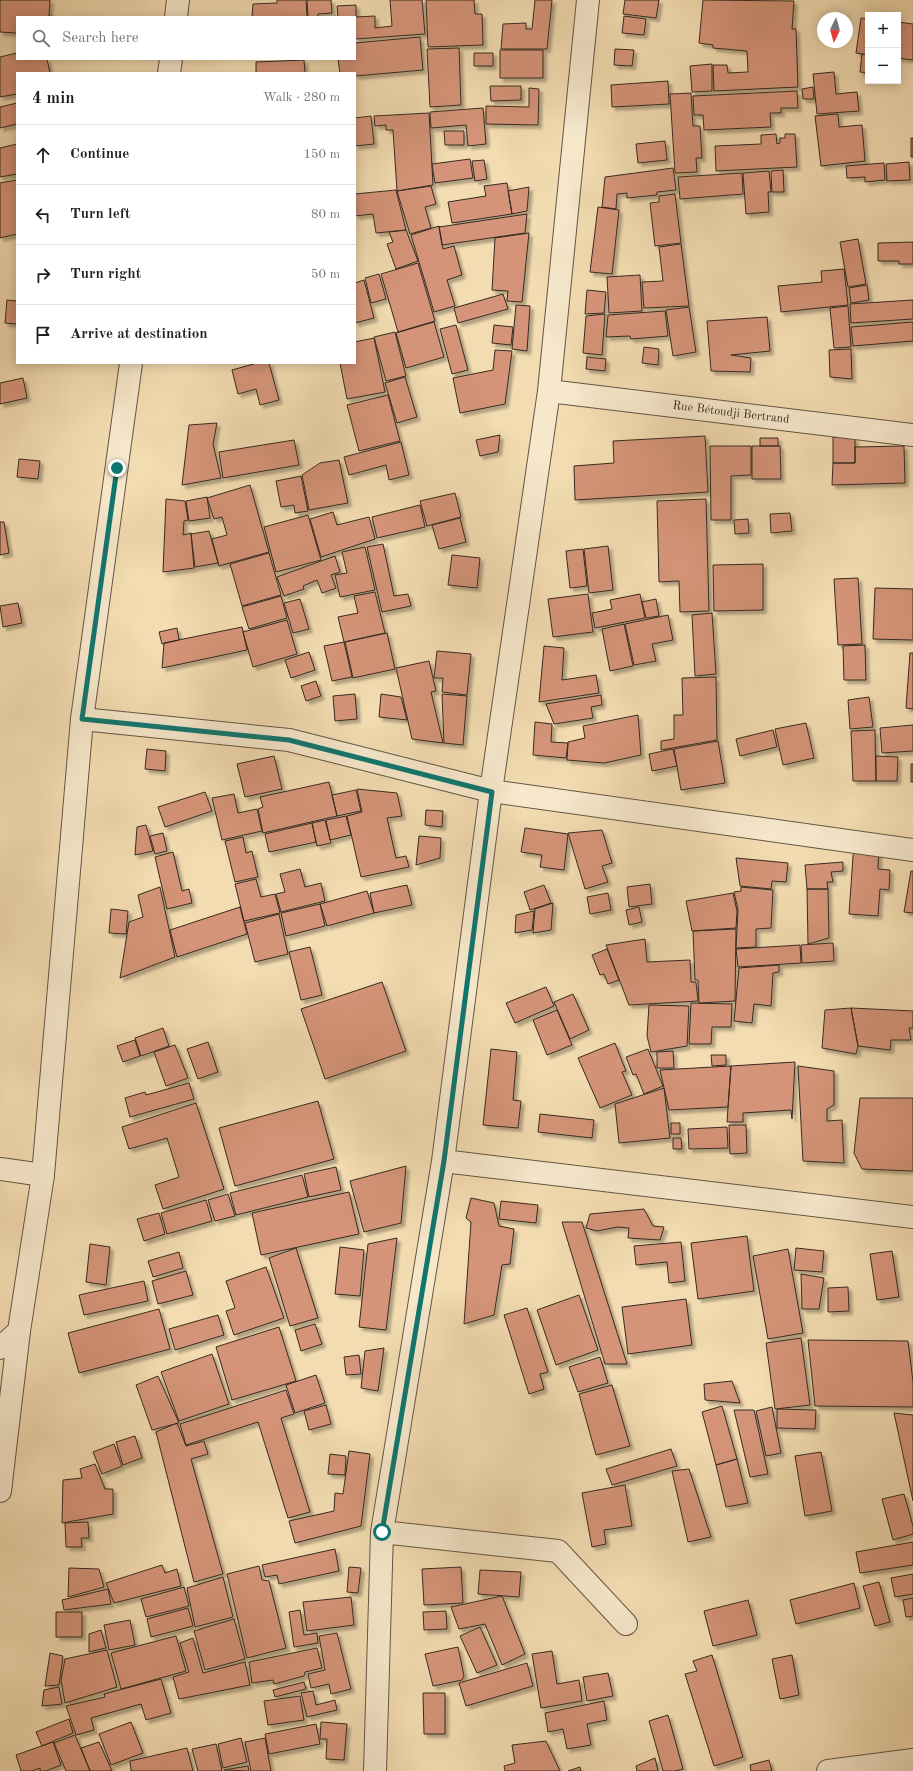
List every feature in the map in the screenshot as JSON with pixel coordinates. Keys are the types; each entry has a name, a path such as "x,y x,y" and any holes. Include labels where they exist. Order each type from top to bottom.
{"street":[{"path":"176,16 178,0"},
{"path":"376,1771 382,1532 444,1161 492,792 549,391 588,0"},
{"path":"169,72 171,60"},
{"path":"0,1491 19,1330 43,1175 82,719 131,364"},
{"name":"Rue Bétoudji Bertrand","path":"549,391 913,435"},
{"path":"82,719 289,740 492,792 913,850"},
{"path":"444,1161 913,1217"},
{"path":"0,1169 43,1175"},
{"path":"0,1348 19,1330"},
{"path":"382,1532 558,1551 626,1624"},
{"path":"828,1771 913,1760"}],"building":[{"path":"0,0 50,0 49,16 16,16 16,33 0,32"},
{"path":"277,0 306,0 307,16 252,16 253,4 277,3"},
{"path":"307,0 331,0 332,13 318,14 318,16 308,16"},
{"path":"390,0 422,0 425,34 356,39 356,17 375,16 375,28 392,26"},
{"path":"426,0 474,0 475,14 482,14 483,45 428,47"},
{"path":"535,0 552,0 547,49 501,49 503,24 526,23 526,29 532,29"},
{"path":"625,0 659,0 656,18 623,14"},
{"path":"703,0 794,1 792,29 796,29 798,87 714,91 713,65 727,65 728,73 748,72 747,51 713,48 713,45 699,43"},
{"path":"356,5 356,16 338,16 337,6"},
{"path":"624,16 646,19 644,35 622,33"},
{"path":"861,18 865,19 865,54 856,53"},
{"path":"901,22 913,24 913,60 901,58"},
{"path":"420,37 423,70 356,76 356,72 340,72 338,60 356,60 356,43"},
{"path":"459,48 461,105 430,107 427,49"},
{"path":"615,49 634,50 632,66 614,65"},
{"path":"500,50 543,50 543,78 500,78"},
{"path":"16,53 16,60 47,60 50,72 16,72 16,94 0,97 0,57"},
{"path":"474,53 493,53 493,66 474,66"},
{"path":"862,54 865,54 865,73 860,72"},
{"path":"304,60 305,72 256,72 256,62"},
{"path":"712,64 712,91 692,92 690,66"},
{"path":"834,72 836,94 857,92 859,111 817,114 813,74"},
{"path":"668,81 669,104 612,107 611,85"},
{"path":"490,86 521,86 521,100 491,101"},
{"path":"813,87 814,99 803,99 802,89"},
{"path":"529,88 539,89 538,125 486,124 486,106 529,107"},
{"path":"797,91 798,108 781,108 781,113 770,113 771,127 704,130 703,115 694,115 693,96"},
{"path":"691,93 693,126 700,126 702,158 696,158 697,172 675,173 670,94"},
{"path":"16,103 16,124 0,128 0,107"},
{"path":"483,108 486,144 468,146 466,125 431,128 430,112"},
{"path":"429,113 433,185 397,191 393,130 386,130 386,125 375,126 374,116"},
{"path":"838,114 839,127 862,125 865,161 821,166 815,116"},
{"path":"371,116 374,144 356,146 356,118"},
{"path":"444,131 464,131 464,145 445,145"},
{"path":"776,134 777,144 780,143 780,138 785,138 785,134 795,134 797,167 716,171 715,146 761,144 761,135"},
{"path":"911,138 913,138 913,157 911,157"},
{"path":"665,141 667,160 638,163 636,144"},
{"path":"16,144 16,174 0,177 0,148"},
{"path":"470,159 473,178 435,183 432,164"},
{"path":"484,160 487,179 475,181 472,161"},
{"path":"909,162 910,180 887,181 886,164"},
{"path":"884,163 885,180 865,182 865,177 847,178 846,166"},
{"path":"673,168 676,190 657,192 657,195 627,198 627,193 617,194 616,209 602,207 605,177"},
{"path":"783,170 784,192 772,192 771,171"},
{"path":"769,171 771,192 768,192 769,212 746,214 743,173"},
{"path":"742,173 743,194 680,199 678,177"},
{"path":"16,180 16,234 0,238 0,183"},
{"path":"507,183 512,214 452,223 448,202 486,196 484,186"},
{"path":"431,186 436,204 425,207 431,228 410,234 397,191"},
{"path":"529,187 527,211 512,214 508,191"},
{"path":"396,190 406,230 376,233 373,214 356,216 356,194"},
{"path":"675,194 681,243 655,246 650,203 659,202 659,196"},
{"path":"598,207 619,210 612,274 590,272"},
{"path":"527,214 525,233 442,245 439,227"},
{"path":"439,226 443,249 454,246 462,275 447,280 455,306 434,312 411,235"},
{"path":"406,230 418,261 396,269 387,244 393,242 389,232"},
{"path":"529,233 522,302 507,301 508,291 492,290 495,238"},
{"path":"858,239 866,284 848,287 840,242"},
{"path":"913,242 913,264 899,264 899,261 878,261 878,243"},
{"path":"681,244 689,306 644,308 642,282 663,281 659,247"},
{"path":"418,263 435,321 398,332 381,274"},
{"path":"844,269 848,305 781,312 778,286 822,282 821,271"},
{"path":"379,274 386,299 371,303 365,278"},
{"path":"640,275 642,311 609,313 607,277"},
{"path":"364,280 374,318 356,323 356,283"},
{"path":"867,285 869,300 851,303 849,288"},
{"path":"587,290 606,292 604,313 585,314"},
{"path":"503,294 508,309 458,323 454,308"},
{"path":"7,300 16,301 16,324 5,323"},
{"path":"913,300 913,319 851,323 850,304"},
{"path":"516,305 530,306 527,351 512,349"},
{"path":"848,306 851,347 834,348 830,308"},
{"path":"689,307 696,352 673,356 666,310"},
{"path":"665,311 668,336 631,339 630,336 606,337 608,315"},
{"path":"605,314 602,355 583,353 586,316"},
{"path":"767,317 770,351 731,355 751,358 750,372 711,371 707,321"},
{"path":"434,322 444,357 406,368 396,333"},
{"path":"913,322 913,341 853,346 851,327"},
{"path":"456,325 468,370 452,374 440,329"},
{"path":"494,325 513,327 511,345 492,343"},
{"path":"395,332 406,376 386,381 374,337"},
{"path":"374,338 385,392 347,399 340,364 356,364 356,342"},
{"path":"644,347 659,349 658,365 642,363"},
{"path":"851,349 852,379 830,377 829,350"},
{"path":"495,350 512,351 505,404 460,413 453,378 493,370"},
{"path":"587,357 606,359 605,371 586,369"},
{"path":"253,364 269,364 279,400 260,405 256,389 238,394 232,370"},
{"path":"405,377 417,417 397,423 385,383"},
{"path":"23,378 27,398 0,404 0,383"},
{"path":"388,395 400,441 359,451 347,405"},
{"path":"217,423 213,444 221,478 182,485 189,425"},
{"path":"500,435 498,452 480,456 476,440"},
{"path":"705,436 708,492 575,500 574,466 614,463 613,441"},
{"path":"833,437 855,438 855,463 833,463"},
{"path":"760,438 778,438 778,446 760,446"},
{"path":"294,440 299,465 223,478 219,452"},
{"path":"401,442 409,475 389,480 386,465 349,475 344,457"},
{"path":"710,446 751,446 751,475 731,476 731,520 711,520"},
{"path":"752,446 780,446 781,479 752,479"},
{"path":"904,446 905,483 832,485 833,463 855,463 855,447"},
{"path":"19,459 40,461 38,479 17,477"},
{"path":"339,460 348,503 309,510 302,475 320,463"},
{"path":"301,476 308,511 295,513 294,505 281,507 276,481"},
{"path":"250,485 269,552 219,566 212,539 227,535 222,517 214,519 207,498"},
{"path":"455,493 461,517 427,526 420,501"},
{"path":"207,497 210,518 189,521 186,501"},
{"path":"166,499 185,501 188,520 184,521 183,535 191,533 194,568 163,572"},
{"path":"706,499 709,611 680,612 679,581 659,582 657,501"},
{"path":"420,505 425,527 377,538 372,517"},
{"path":"333,512 337,525 369,517 375,539 321,557 310,519"},
{"path":"790,513 792,531 771,533 770,514"},
{"path":"308,515 321,560 276,572 264,527"},
{"path":"460,518 466,542 439,549 432,525"},
{"path":"748,519 749,533 735,534 734,520"},
{"path":"0,522 4,522 9,553 0,555"},
{"path":"209,531 218,563 195,567 191,534"},
{"path":"383,544 394,596 408,594 411,606 382,612 367,547"},
{"path":"608,546 613,590 589,593 584,549"},
{"path":"365,547 375,590 340,597 335,575 347,573 342,552"},
{"path":"583,549 587,586 570,588 566,551"},
{"path":"269,553 281,595 242,606 230,564"},
{"path":"452,555 480,558 477,588 448,585"},
{"path":"335,556 340,572 331,575 336,588 322,593 317,580 303,586 304,589 284,596 277,577"},
{"path":"763,564 763,610 714,611 713,565"},
{"path":"858,578 862,644 838,645 834,579"},
{"path":"875,588 913,589 913,640 873,639"},
{"path":"375,592 385,633 344,642 338,617 358,613 354,596"},
{"path":"588,594 593,632 553,637 548,599"},
{"path":"640,594 645,618 595,628 592,613 612,609 610,600"},
{"path":"281,596 287,618 249,629 242,607"},
{"path":"300,599 309,629 293,633 284,603"},
{"path":"656,599 659,616 646,618 642,602"},
{"path":"18,603 22,623 3,627 0,606"},
{"path":"712,613 716,674 695,676 692,615"},
{"path":"668,615 673,640 652,644 656,661 634,665 625,624"},
{"path":"287,620 297,654 253,667 243,632"},
{"path":"624,624 633,666 610,671 602,629"},
{"path":"242,627 247,650 162,668 164,643"},
{"path":"177,628 179,640 162,644 159,632"},
{"path":"387,633 395,669 353,678 345,642"},
{"path":"344,642 352,677 332,681 324,646"},
{"path":"865,645 866,680 844,680 843,646"},
{"path":"544,646 564,648 562,680 596,675 599,693 539,702"},
{"path":"437,651 471,654 467,695 442,692 443,678 434,678"},
{"path":"309,652 315,670 291,678 285,660"},
{"path":"910,653 913,653 913,709 906,708"},
{"path":"429,661 436,691 431,692 443,743 412,739 396,668"},
{"path":"716,677 717,740 661,750 661,741 674,739 674,715 683,715 682,678"},
{"path":"316,681 321,696 306,701 301,686"},
{"path":"355,694 357,719 335,721 333,696"},
{"path":"381,694 401,697 407,720 379,717"},
{"path":"442,694 467,696 463,745 444,743"},
{"path":"601,695 602,705 591,707 593,718 554,724 546,704"},
{"path":"869,697 873,727 850,729 848,700"},
{"path":"638,715 641,755 604,763 567,760 568,742 585,738 583,726"},
{"path":"535,722 552,724 551,742 568,743 566,758 533,755"},
{"path":"806,723 814,758 783,765 775,729"},
{"path":"913,725 913,751 882,753 880,728"},
{"path":"773,730 777,747 740,756 736,739"},
{"path":"875,730 876,781 853,781 851,731"},
{"path":"718,741 725,783 681,790 674,749"},
{"path":"147,749 166,751 165,771 145,769"},
{"path":"673,749 677,766 652,771 649,754"},
{"path":"274,756 282,789 245,797 237,764"},
{"path":"876,756 898,757 897,781 876,781"},
{"path":"911,764 913,764 913,782 911,782"},
{"path":"329,782 337,816 263,833 258,809 263,807 260,797"},
{"path":"357,789 397,793 402,816 387,818 396,858 406,856 409,867 361,877 347,816 362,812"},
{"path":"356,790 361,811 337,816 332,795"},
{"path":"205,792 212,811 165,827 158,807"},
{"path":"234,794 238,813 257,809 262,831 222,840 212,798"},
{"path":"426,810 443,811 442,827 425,825"},
{"path":"346,816 351,835 330,840 326,820"},
{"path":"325,820 331,843 317,846 312,823"},
{"path":"312,823 316,842 269,852 265,834"},
{"path":"146,825 153,851 135,855 137,827"},
{"path":"525,828 568,834 564,870 540,867 542,855 521,852"},
{"path":"602,830 612,863 602,866 608,882 585,889 568,833"},
{"path":"163,833 167,851 155,854 150,836"},
{"path":"419,836 441,838 440,858 416,865"},
{"path":"243,837 246,853 252,851 258,877 235,882 225,841"},
{"path":"854,842 879,844 878,869 890,870 889,890 880,889 878,916 849,914"},
{"path":"173,852 182,891 189,889 192,903 167,909 155,857"},
{"path":"736,858 788,863 786,882 772,881 771,889 740,886"},
{"path":"843,862 843,871 831,872 833,882 827,882 828,889 807,889 805,865"},
{"path":"300,869 305,887 321,883 325,901 281,912 276,894 285,892 280,874"},
{"path":"911,871 913,871 913,913 904,912"},
{"path":"256,879 261,897 275,894 280,913 244,921 235,884"},
{"path":"650,884 652,904 629,907 627,887"},
{"path":"407,885 412,905 374,913 370,893"},
{"path":"544,885 551,903 530,910 524,892"},
{"path":"160,887 175,957 120,978 129,922 143,917 138,895"},
{"path":"741,887 773,890 771,928 756,929 756,947 736,948 738,910 734,892 741,891"},
{"path":"807,889 828,889 829,938 808,944"},
{"path":"367,891 374,913 327,926 320,904"},
{"path":"608,893 611,910 590,914 587,897"},
{"path":"733,893 737,911 736,928 692,931 686,901"},
{"path":"553,903 551,930 533,933 535,909"},
{"path":"320,904 325,926 286,936 281,913"},
{"path":"240,907 247,934 177,957 170,930"},
{"path":"639,907 642,922 629,925 626,910"},
{"path":"111,909 128,911 126,934 109,933"},
{"path":"534,911 532,930 515,933 516,915"},
{"path":"279,914 288,954 255,962 245,923"},
{"path":"736,929 735,1001 699,1003 698,980 695,980 693,931"},
{"path":"645,939 647,962 690,960 691,982 696,982 698,1001 629,1005 606,945"},
{"path":"833,943 834,961 802,963 801,945"},
{"path":"800,945 801,963 738,967 736,949"},
{"path":"310,947 322,995 301,1000 289,952"},
{"path":"607,949 619,980 608,984 604,974 600,975 592,955"},
{"path":"779,965 779,972 773,973 771,1006 754,1004 752,1023 734,1021 739,968"},
{"path":"382,982 406,1051 325,1079 301,1009"},
{"path":"546,987 554,1006 515,1023 506,1003"},
{"path":"573,994 589,1030 570,1039 554,1002"},
{"path":"691,1003 732,1004 731,1027 712,1027 711,1044 689,1044"},
{"path":"649,1005 689,1006 687,1046 651,1052 647,1036"},
{"path":"851,1008 913,1011 913,1028 909,1028 911,1040 891,1040 890,1050 858,1046"},
{"path":"851,1008 858,1046 856,1054 822,1048 825,1010"},
{"path":"557,1010 572,1045 547,1055 533,1020"},
{"path":"163,1028 169,1046 141,1056 135,1038"},
{"path":"135,1040 140,1056 123,1062 117,1046"},
{"path":"208,1042 218,1072 198,1079 187,1049"},
{"path":"615,1043 626,1071 622,1072 632,1095 600,1108 578,1058"},
{"path":"175,1045 188,1078 166,1086 154,1052"},
{"path":"491,1049 517,1052 513,1100 521,1101 518,1128 483,1125"},
{"path":"648,1049 663,1086 644,1094 636,1074 633,1075 626,1057"},
{"path":"673,1051 674,1068 657,1068 657,1052"},
{"path":"711,1055 726,1055 726,1065 712,1066"},
{"path":"795,1062 792,1119 791,1110 743,1113 743,1122 727,1122 731,1066"},
{"path":"731,1066 728,1107 669,1110 660,1070"},
{"path":"798,1066 834,1071 834,1105 827,1109 827,1121 842,1120 844,1163 803,1161"},
{"path":"189,1083 194,1099 130,1117 125,1098 145,1092 146,1095"},
{"path":"664,1088 670,1138 619,1143 615,1104"},
{"path":"860,1098 913,1098 913,1171 862,1169 854,1153"},
{"path":"318,1101 334,1159 235,1186 219,1128"},
{"path":"196,1103 224,1189 163,1209 155,1185 179,1177 167,1138 129,1149 122,1127"},
{"path":"540,1114 594,1120 592,1138 538,1132"},
{"path":"671,1123 680,1123 680,1134 671,1134"},
{"path":"729,1125 746,1125 747,1153 730,1154"},
{"path":"727,1127 728,1148 689,1149 688,1129"},
{"path":"673,1138 681,1138 682,1149 673,1149"},
{"path":"406,1166 401,1223 364,1232 350,1181"},
{"path":"336,1167 341,1190 309,1197 304,1174"},
{"path":"302,1175 308,1197 236,1215 230,1193"},
{"path":"349,1192 359,1234 261,1255 252,1213"},
{"path":"228,1194 235,1216 215,1221 208,1200"},
{"path":"471,1198 494,1203 499,1226 514,1229 510,1264 502,1265 494,1315 464,1324 471,1222 466,1218"},
{"path":"206,1200 212,1221 167,1234 161,1213"},
{"path":"501,1201 538,1205 536,1223 499,1219"},
{"path":"644,1209 653,1226 664,1227 660,1240 628,1238 629,1228 618,1227 597,1231 586,1228 590,1214"},
{"path":"159,1213 165,1234 144,1241 137,1219"},
{"path":"562,1222 582,1222 627,1364 605,1364"},
{"path":"747,1236 754,1291 698,1299 691,1243"},
{"path":"397,1238 386,1330 359,1327 368,1244"},
{"path":"681,1242 685,1281 669,1283 667,1262 636,1265 634,1246"},
{"path":"90,1244 110,1247 106,1285 86,1282"},
{"path":"340,1247 364,1250 360,1296 335,1294"},
{"path":"296,1248 318,1318 290,1326 269,1258"},
{"path":"796,1248 824,1251 822,1272 794,1270"},
{"path":"788,1249 803,1333 768,1339 753,1256"},
{"path":"892,1251 899,1297 877,1300 870,1254"},
{"path":"179,1252 183,1268 153,1277 148,1261"},
{"path":"266,1267 284,1318 234,1335 226,1311 235,1308 226,1281"},
{"path":"186,1271 193,1295 158,1304 152,1281"},
{"path":"801,1274 824,1278 819,1309 802,1309"},
{"path":"144,1281 148,1301 84,1315 79,1295"},
{"path":"848,1287 849,1311 828,1312 828,1288"},
{"path":"579,1295 598,1350 556,1365 537,1310"},
{"path":"686,1299 692,1345 628,1354 622,1307"},
{"path":"527,1308 548,1372 540,1374 544,1389 529,1394 504,1315"},
{"path":"159,1309 170,1349 79,1373 68,1333"},
{"path":"218,1315 224,1335 175,1350 169,1329"},
{"path":"315,1324 322,1344 301,1351 295,1330"},
{"path":"279,1327 296,1381 232,1400 216,1347"},
{"path":"801,1338 810,1405 775,1409 766,1343"},
{"path":"808,1340 908,1341 913,1382 913,1407 815,1406"},
{"path":"384,1348 378,1391 361,1388 365,1351"},
{"path":"212,1354 229,1404 179,1421 161,1372"},
{"path":"359,1355 361,1374 346,1375 344,1357"},
{"path":"600,1357 608,1383 578,1392 569,1367"},
{"path":"316,1375 325,1403 295,1413 286,1385"},
{"path":"158,1376 179,1423 152,1430 136,1385"},
{"path":"732,1381 740,1403 705,1400 704,1384"},
{"path":"612,1385 630,1446 596,1455 579,1394"},
{"path":"286,1390 294,1414 281,1418 310,1512 288,1518 258,1422 186,1445 180,1424"},
{"path":"326,1405 331,1424 309,1430 304,1411"},
{"path":"722,1406 737,1459 716,1465 702,1412"},
{"path":"772,1407 781,1453 766,1456 756,1411"},
{"path":"777,1409 816,1410 815,1429 777,1428"},
{"path":"734,1410 754,1410 768,1474 750,1477"},
{"path":"894,1413 913,1415 913,1501"},
{"path":"177,1423 186,1446 204,1441 208,1454 191,1459 223,1574 194,1582 156,1432"},
{"path":"135,1436 142,1458 123,1465 116,1442"},
{"path":"114,1444 122,1466 102,1474 93,1452"},
{"path":"671,1449 677,1466 612,1485 606,1469"},
{"path":"349,1451 370,1454 361,1526 295,1543 289,1521 334,1511 335,1493 343,1494"},
{"path":"821,1452 832,1511 805,1516 795,1456"},
{"path":"330,1454 346,1456 345,1475 328,1474"},
{"path":"737,1459 748,1503 726,1507 716,1465"},
{"path":"95,1464 105,1489 113,1489 113,1514 62,1523 63,1480 82,1478 80,1469"},
{"path":"689,1469 711,1537 688,1542 672,1471"},
{"path":"625,1485 632,1526 604,1530 606,1544 592,1547 582,1493"},
{"path":"904,1494 913,1526 913,1534 893,1540 882,1499"},
{"path":"88,1522 89,1538 81,1538 82,1547 66,1547 65,1523"},
{"path":"913,1542 913,1565 860,1573 856,1552"},
{"path":"335,1549 339,1571 279,1584 277,1575 265,1577 262,1565"},
{"path":"162,1565 165,1573 177,1569 181,1586 114,1603 106,1583"},
{"path":"259,1566 262,1580 269,1581 286,1648 247,1658 227,1574"},
{"path":"349,1567 361,1568 358,1593 347,1592"},
{"path":"461,1567 463,1603 424,1605 422,1569"},
{"path":"69,1568 99,1569 104,1587 68,1597"},
{"path":"480,1570 521,1572 519,1597 478,1594"},
{"path":"913,1574 913,1594 895,1597 891,1578"},
{"path":"223,1577 233,1617 195,1627 187,1588"},
{"path":"879,1582 890,1622 875,1626 863,1586"},
{"path":"854,1583 860,1608 796,1624 790,1600"},
{"path":"184,1587 189,1606 146,1617 141,1599"},
{"path":"108,1589 111,1604 64,1610 62,1600"},
{"path":"502,1596 525,1654 502,1665 485,1624 459,1629 451,1607"},
{"path":"351,1597 354,1625 307,1631 303,1602"},
{"path":"913,1598 913,1616 906,1617 903,1600"},
{"path":"748,1600 757,1635 713,1646 704,1611"},
{"path":"188,1608 193,1626 151,1637 147,1619"},
{"path":"300,1610 304,1635 317,1633 318,1643 294,1647 289,1612"},
{"path":"446,1611 447,1629 424,1630 423,1612"},
{"path":"56,1612 82,1612 82,1637 56,1637"},
{"path":"234,1619 245,1659 205,1670 194,1631"},
{"path":"130,1620 135,1645 109,1650 104,1625"},
{"path":"480,1627 497,1665 477,1673 460,1636"},
{"path":"101,1630 106,1648 89,1652 89,1634"},
{"path":"337,1633 351,1689 331,1694 329,1684 311,1688 308,1674 325,1670 319,1636"},
{"path":"176,1636 186,1671 121,1689 111,1653"},
{"path":"193,1638 203,1673 245,1662 250,1685 179,1699 173,1677 189,1672 180,1643"},
{"path":"458,1647 464,1676 462,1680 433,1686 425,1654"},
{"path":"317,1648 322,1668 305,1672 304,1676 274,1684 273,1680 252,1683 249,1662"},
{"path":"107,1650 117,1687 65,1703 61,1680 65,1659"},
{"path":"552,1651 557,1684 579,1680 582,1701 541,1708 532,1654"},
{"path":"50,1653 63,1656 59,1685 45,1686"},
{"path":"712,1655 743,1757 714,1766 685,1674 697,1671 693,1661"},
{"path":"792,1655 799,1695 780,1699 772,1659"},
{"path":"527,1663 533,1686 466,1706 459,1683"},
{"path":"608,1673 613,1696 587,1701 583,1677"},
{"path":"161,1679 171,1713 146,1720 141,1704 91,1718 94,1730 76,1735 66,1706 105,1697 104,1694"},
{"path":"304,1682 306,1689 275,1697 273,1690"},
{"path":"59,1687 62,1704 42,1706 44,1690"},
{"path":"313,1691 316,1705 335,1700 337,1710 307,1717 301,1693"},
{"path":"423,1693 445,1693 445,1734 424,1734"},
{"path":"300,1696 304,1720 268,1725 264,1701"},
{"path":"604,1701 607,1720 587,1724 591,1745 567,1749 563,1729 548,1732 545,1713"},
{"path":"668,1715 683,1769 675,1771 663,1771 649,1721"},
{"path":"69,1719 73,1733 42,1746 36,1732"},
{"path":"131,1722 143,1753 111,1765 99,1734"},
{"path":"321,1722 347,1724 344,1760 326,1759 327,1739 320,1739"},
{"path":"316,1724 320,1744 269,1754 265,1734"},
{"path":"75,1735 90,1771 66,1771 54,1743"},
{"path":"241,1738 247,1762 223,1768 218,1744"},
{"path":"265,1738 271,1771 251,1771 245,1742"},
{"path":"546,1741 560,1771 505,1771 504,1766 515,1763 512,1745"},
{"path":"53,1742 61,1765 46,1771 40,1771 40,1768 32,1771 21,1771 16,1755"},
{"path":"99,1742 112,1771 90,1771 81,1748"},
{"path":"216,1744 222,1771 198,1771 192,1749"},
{"path":"187,1748 193,1771 131,1771 130,1761"},
{"path":"655,1758 658,1771 637,1771 636,1766"},
{"path":"769,1760 772,1771 751,1771 750,1765"},
{"path":"248,1766 249,1771 224,1770"},
{"path":"580,1767 581,1771 568,1771"}],"route":[{"path":"117,468 82,719 289,740 492,792 444,1161 382,1532"}]}
